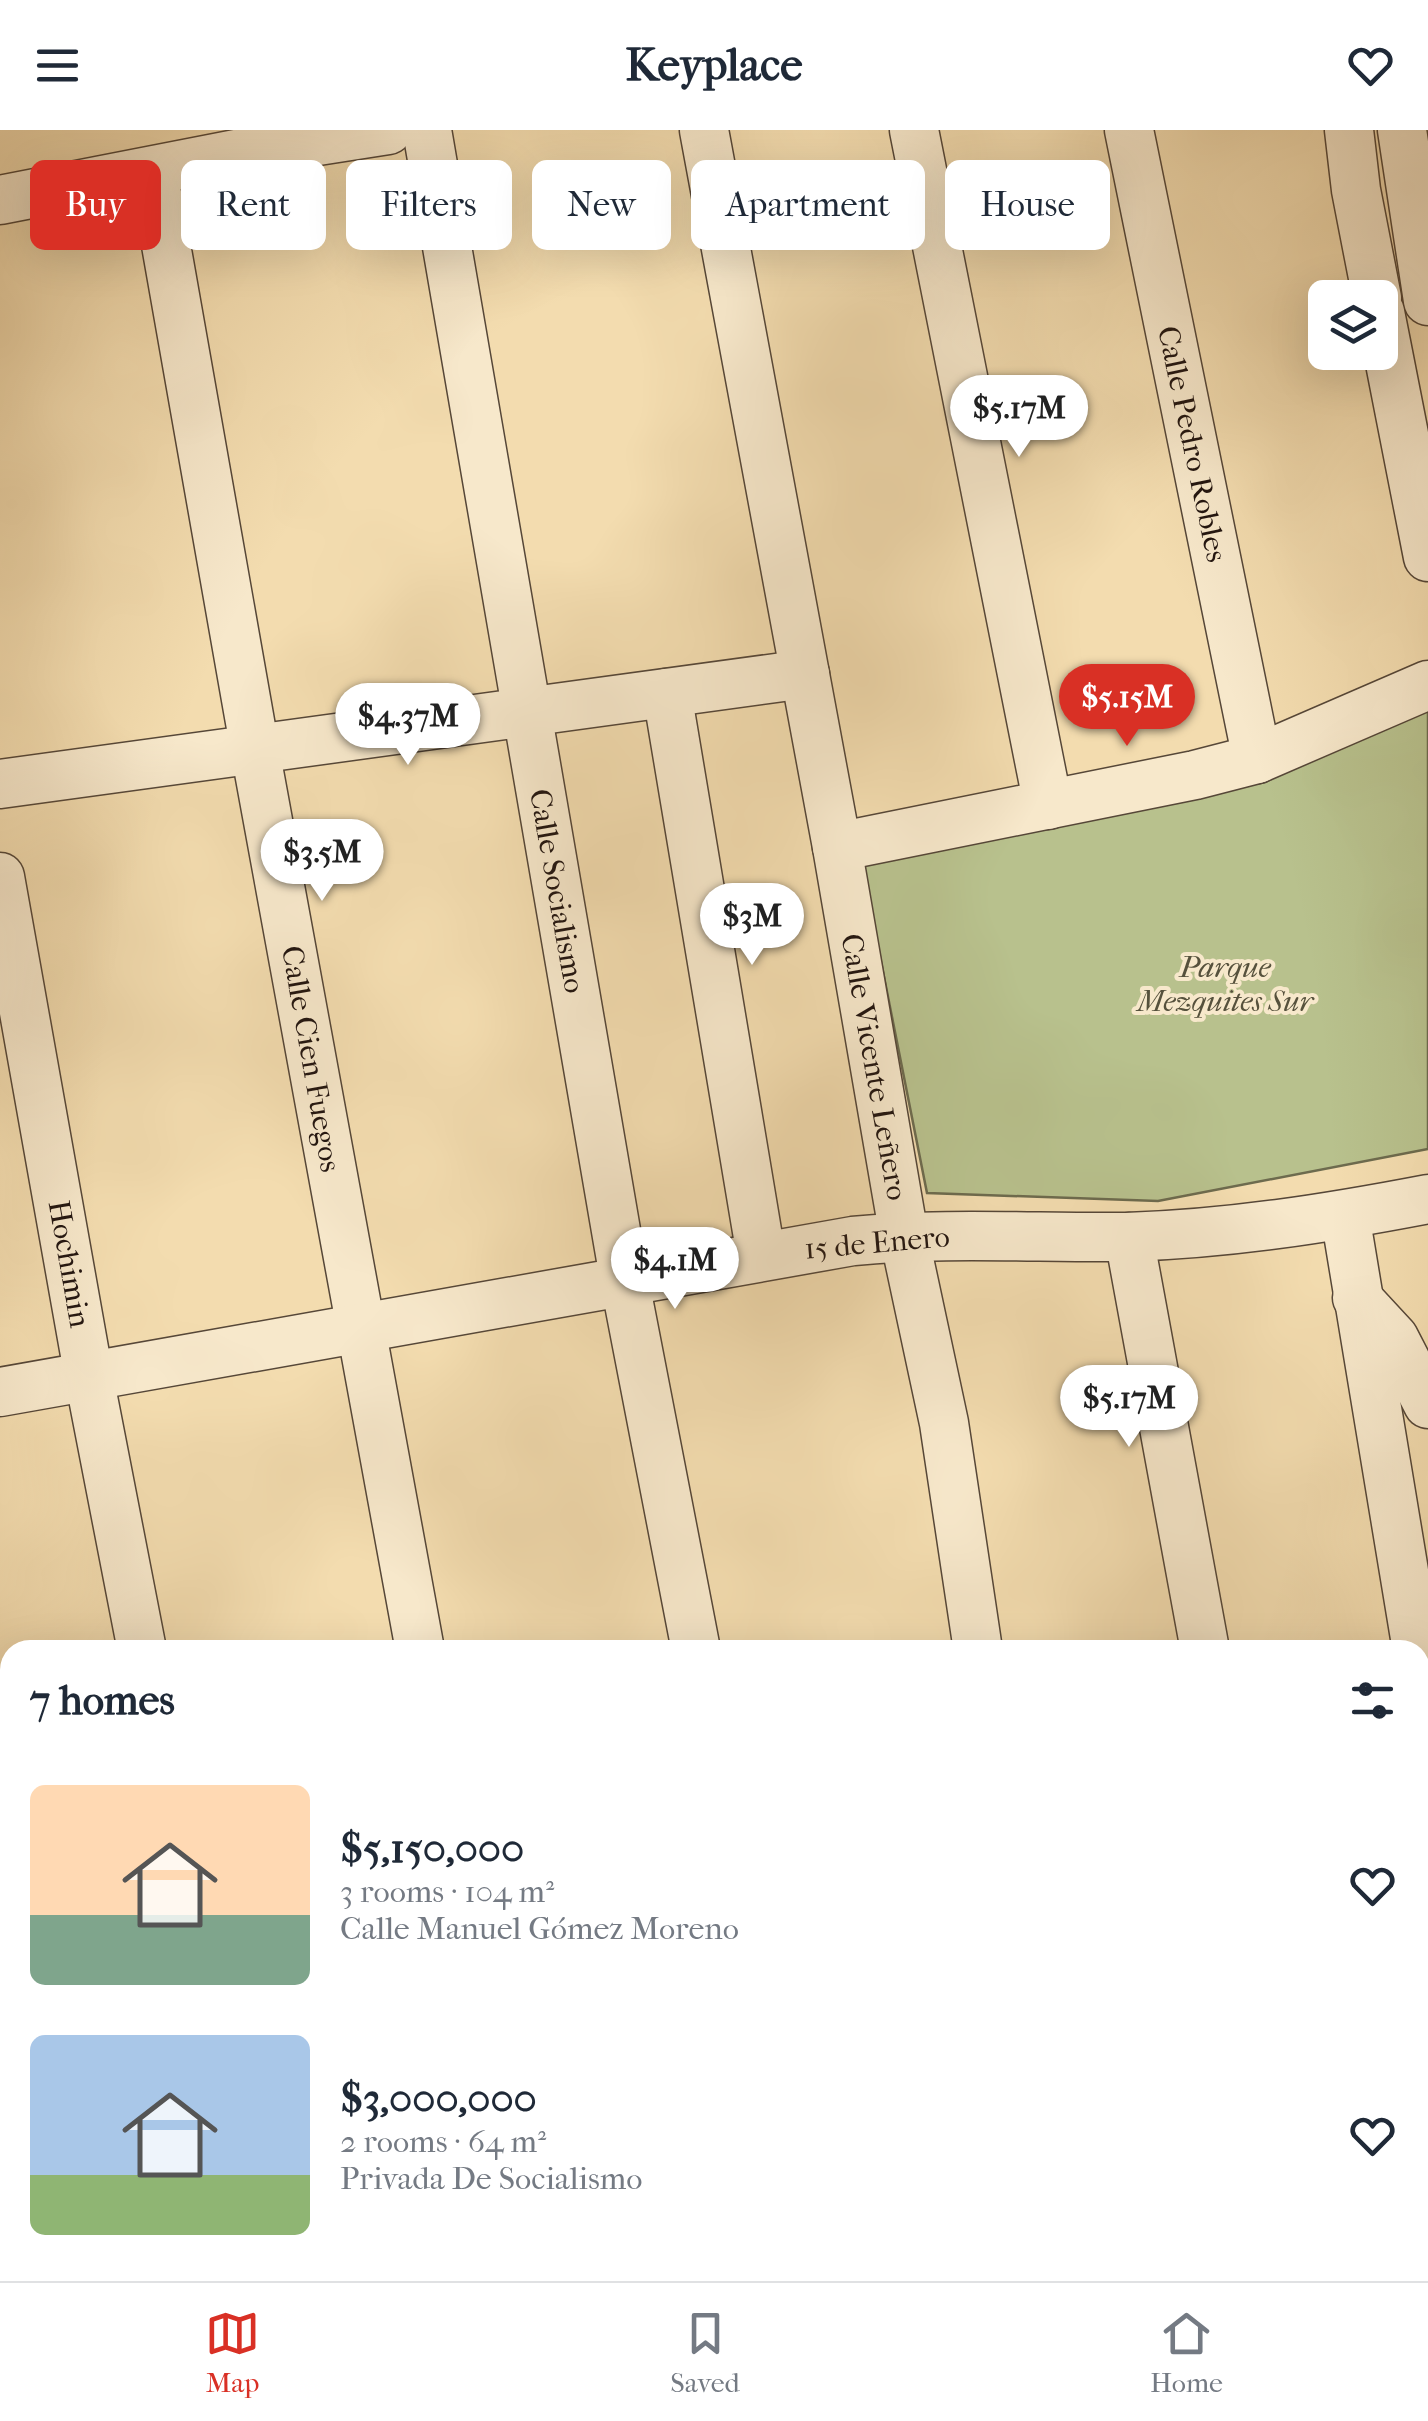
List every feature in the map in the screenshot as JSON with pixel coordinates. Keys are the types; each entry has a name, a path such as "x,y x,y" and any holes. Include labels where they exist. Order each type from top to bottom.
{"street":[{"path":"161,168 243,142 388,130"},
{"name":"Calle Socialismo","path":"426,130 625,1283 694,1640"},
{"name":"Calle Vicente Leñero","path":"704,130 838,847 904,1236 944,1423 977,1640"},
{"path":"914,130 1048,805"},
{"name":"Calle Pedro Robles","path":"1128,130 1257,758"},
{"path":"1350,130 1356,190 1374,280"},
{"path":"1402,130 1422,230 1428,301"},
{"path":"0,200 30,194"},
{"name":"Calle Cien Fuegos","path":"161,216 418,1640"},
{"path":"1391,370 1428,557"},
{"path":"0,784 805,674"},
{"path":"838,847 1195,775 1257,758 1428,685"},
{"path":"667,694 761,1255"},
{"name":"Hochimin","path":"0,878 140,1640"},
{"name":"15 de Enero","path":"0,1392 625,1283 761,1255 904,1236 1130,1236 1249,1227 1345,1215 1428,1198"},
{"path":"1345,1215 1415,1640"},
{"path":"1130,1236 1203,1640"},
{"path":"1356,1298 1394,1338 1428,1404"}],"green space":[{"name":"Parque Mezquites Sur","path":"1428,698 1428,1149 1158,1201 927,1193 861,861"}]}
